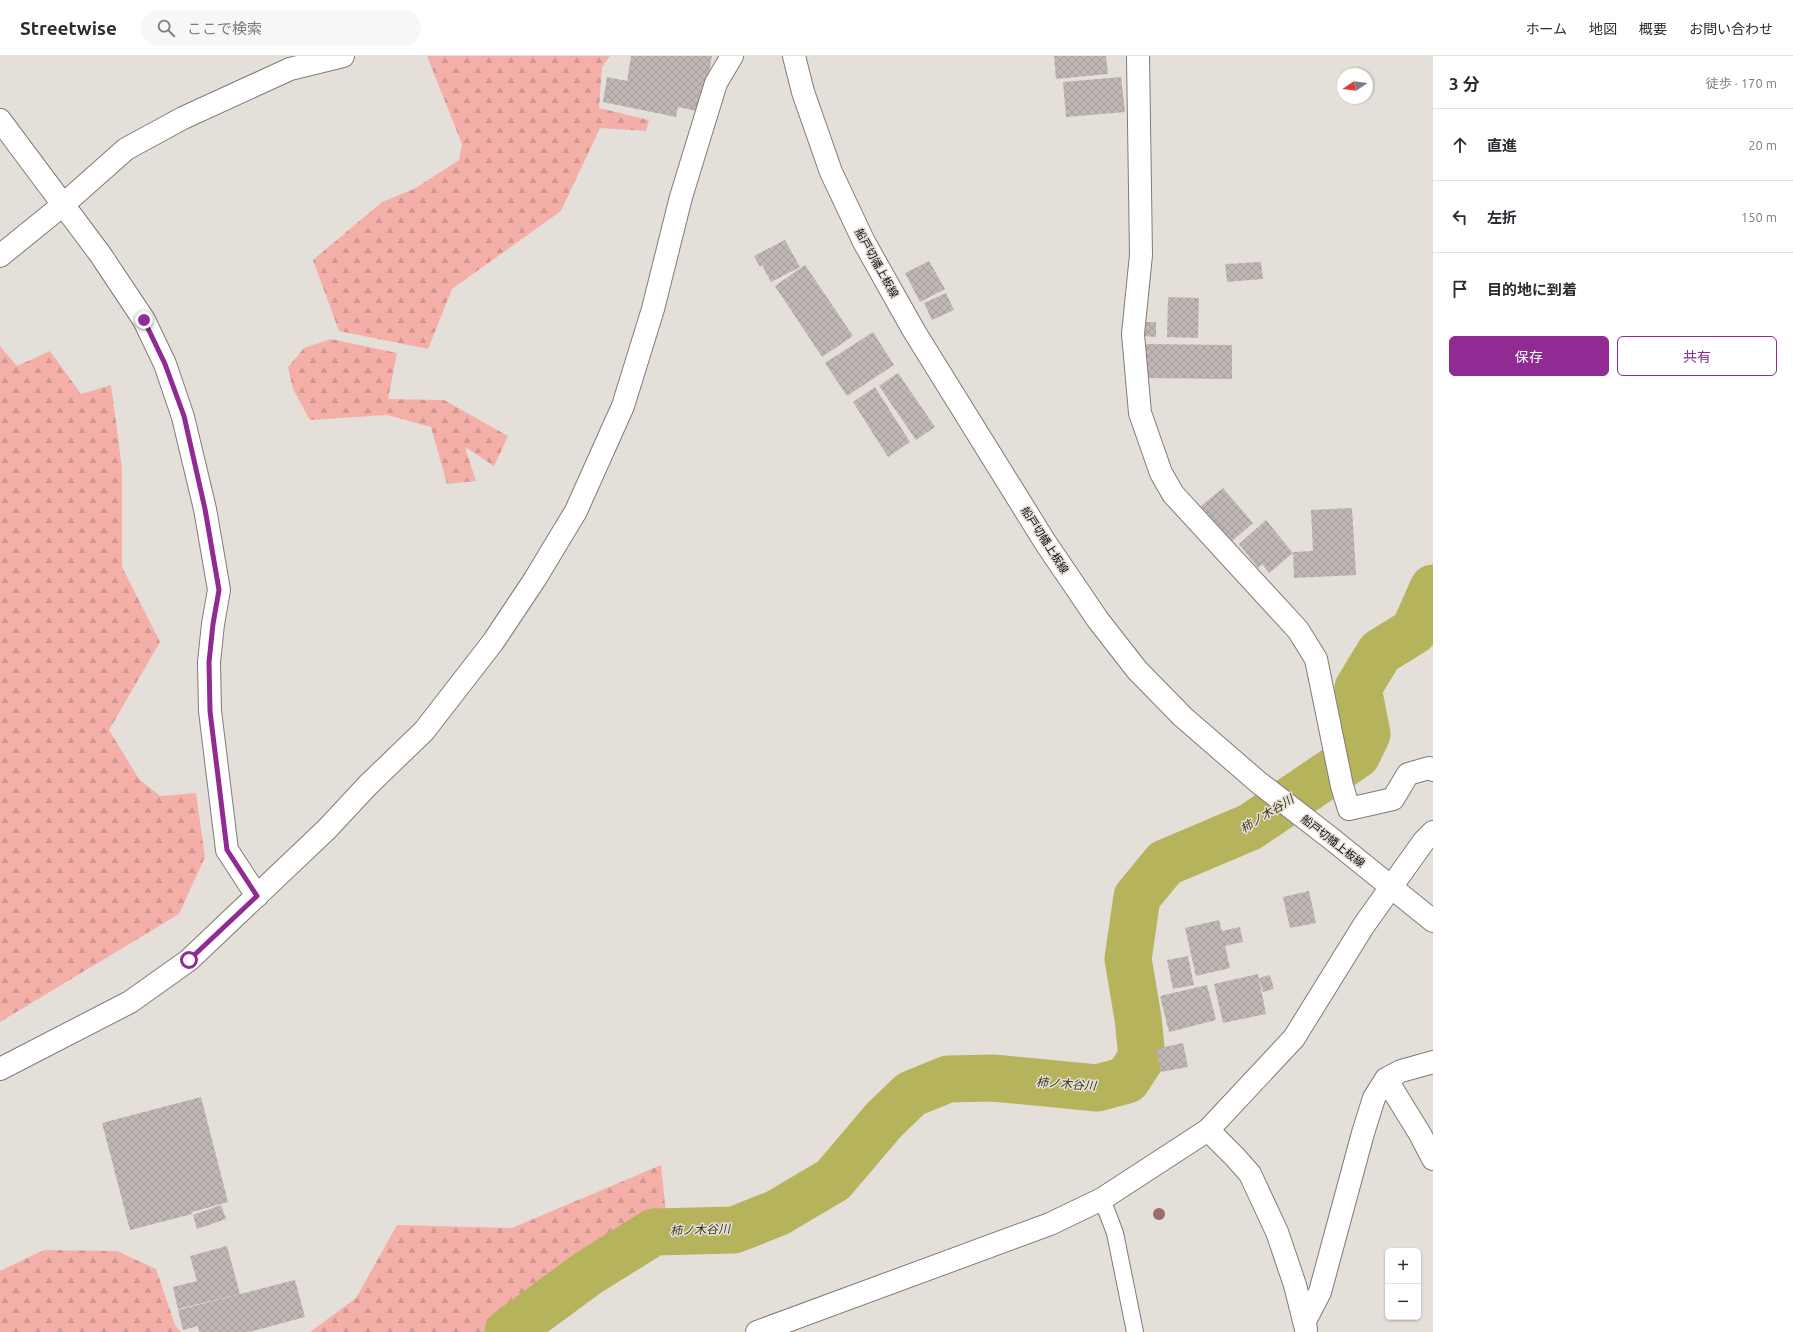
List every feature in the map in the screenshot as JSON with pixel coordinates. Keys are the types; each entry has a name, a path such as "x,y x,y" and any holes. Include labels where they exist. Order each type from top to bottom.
{"street":[{"path":"0,256 64,204 126,149 183,118 290,69 343,56"},
{"path":"0,1069 130,1002 189,960 327,829 368,785 424,731 493,642 535,579 576,511 623,406 653,309 681,197 716,83 732,56"},
{"name":"船戸切幡上板線","path":"794,56 803,92 831,172 864,242 914,331 1045,542 1098,620 1137,670 1183,716 1258,782 1433,921"},
{"path":"1138,56 1141,256 1133,334 1140,413 1161,473 1173,494 1298,630 1316,659 1342,786 1349,809 1393,799 1408,774 1430,768 1433,770"},
{"path":"0,120 64,204 100,254 144,320 165,364 184,416 205,509 219,590 213,624 209,662 210,711 227,850 257,896"},
{"path":"757,1332 1050,1224 1102,1199 1208,1130 1294,1038 1364,925 1424,841 1433,832"},
{"path":"1306,1327 1320,1292 1363,1132 1374,1098 1386,1079 1401,1071 1433,1062"},
{"path":"1386,1079 1420,1134 1433,1159"},
{"path":"1208,1130 1250,1174 1277,1232 1306,1327"}],"lane":[{"path":"1102,1199 1116,1233 1135,1332"}],"green space":[{"path":"427,56 610,56 602,67 599,108 649,120 646,131 600,128 561,211 452,289 428,349 339,331 313,260 382,202 414,189 459,160 462,144"},
{"path":"331,339 397,353 388,399 444,400 508,436 494,466 465,447 476,481 447,484 431,427 387,415 310,420 293,389 288,367 304,348"},
{"path":"0,346 17,366 50,351 81,394 111,385 122,468 122,567 160,642 109,730 139,779 160,796 196,793 205,857 179,914 0,1022"},
{"path":"661,1165 666,1213 490,1332 310,1332 356,1298 397,1225 512,1228"},
{"path":"44,1250 117,1251 156,1269 175,1325 181,1332 0,1332 0,1271"}],"building":[{"path":"631,56 712,56 702,112 678,107 676,117 603,102 607,77 627,81"},
{"path":"1054,56 1106,56 1108,74 1056,79"},
{"path":"1121,77 1125,112 1066,117 1063,82"},
{"path":"785,240 800,267 771,282 762,265 760,267 754,256"},
{"path":"929,261 945,289 920,302 905,273"},
{"path":"1261,262 1263,279 1227,282 1225,264"},
{"path":"805,265 853,336 822,357 775,286"},
{"path":"946,293 954,310 932,320 924,303"},
{"path":"1168,297 1199,298 1198,338 1167,337"},
{"path":"1144,322 1156,322 1156,337 1143,336"},
{"path":"873,332 894,365 847,396 825,363"},
{"path":"1143,344 1232,345 1232,379 1143,378"},
{"path":"898,373 935,427 916,440 879,386"},
{"path":"875,387 910,442 888,457 853,402"},
{"path":"1223,488 1253,523 1231,542 1201,506"},
{"path":"1352,508 1356,575 1294,578 1293,552 1313,551 1311,510"},
{"path":"1266,520 1293,553 1269,573 1262,564 1258,568 1239,544"},
{"path":"1309,891 1316,923 1290,928 1283,897"},
{"path":"1219,920 1222,931 1240,927 1243,942 1225,946 1230,968 1196,976 1185,928"},
{"path":"1188,956 1194,985 1173,989 1167,960"},
{"path":"1258,974 1266,1014 1223,1023 1214,984"},
{"path":"1270,975 1274,989 1263,992 1259,978"},
{"path":"1207,985 1216,1020 1169,1032 1160,996"},
{"path":"1183,1043 1188,1067 1161,1072 1156,1049"},
{"path":"201,1097 228,1202 192,1212 192,1214 130,1230 102,1123"},
{"path":"221,1205 226,1219 197,1229 193,1215"},
{"path":"227,1246 240,1294 178,1309 173,1287 197,1281 190,1256"},
{"path":"295,1280 305,1317 249,1332 199,1332 198,1326 183,1330 178,1310"}],"waterway":[{"name":"柿ノ木谷川","path":"508,1332 588,1273 654,1232 734,1230 777,1213 833,1180 884,1120 911,1094 948,1079 993,1078 1097,1088 1127,1080 1142,1057 1138,1018 1128,959 1137,897 1165,863 1250,827 1357,755 1367,734 1358,688 1380,652 1414,631 1433,588"}],"route":[{"path":"144,320 165,364 184,416 205,509 219,590 213,624 209,662 210,711 227,850 257,896 189,960"}]}
